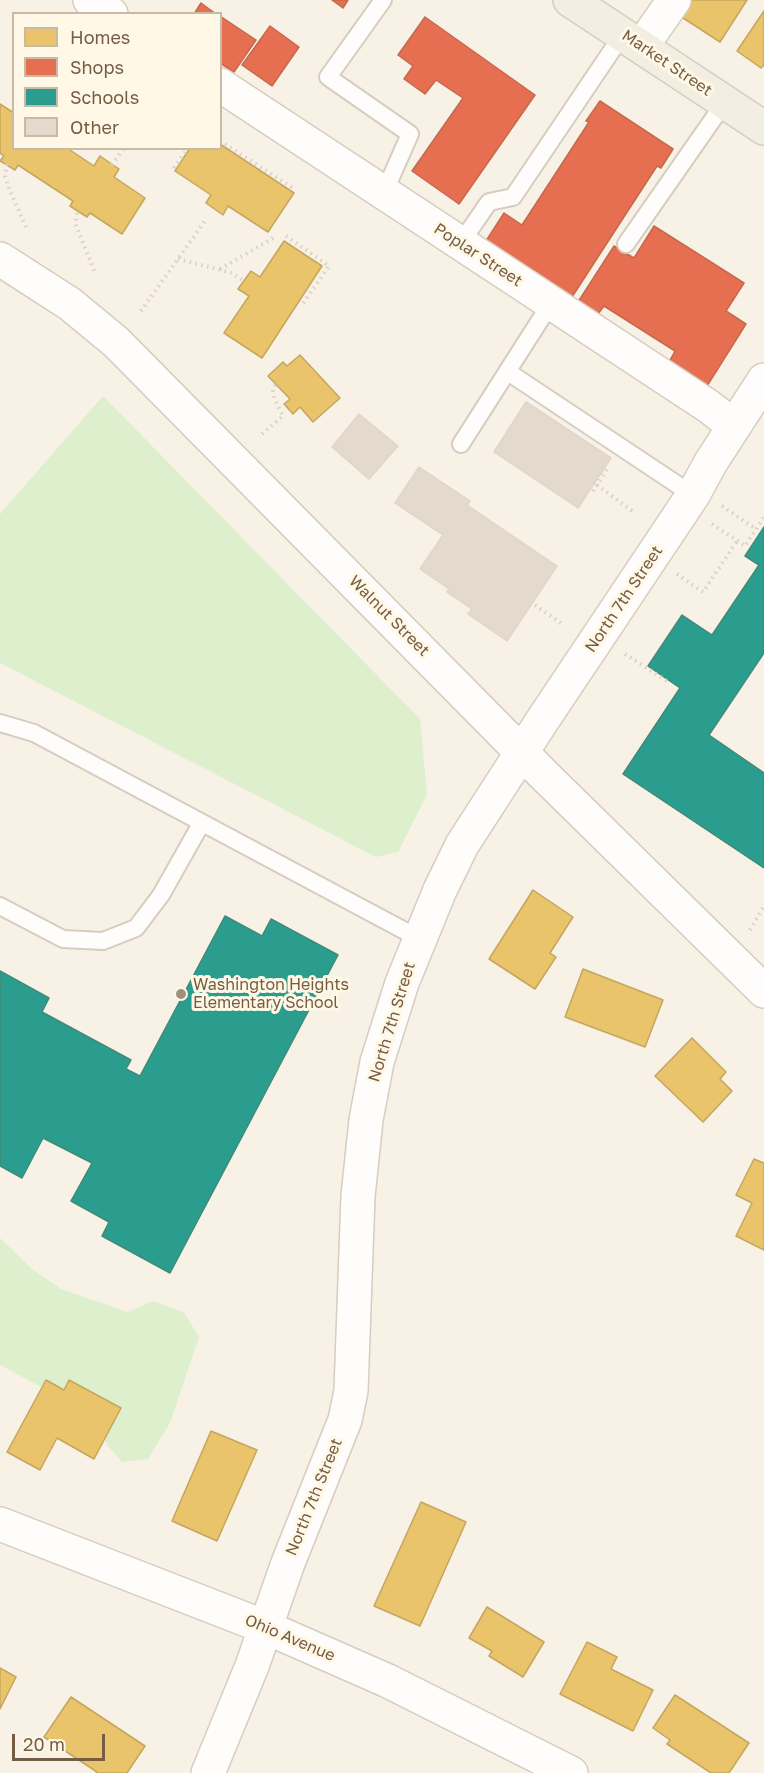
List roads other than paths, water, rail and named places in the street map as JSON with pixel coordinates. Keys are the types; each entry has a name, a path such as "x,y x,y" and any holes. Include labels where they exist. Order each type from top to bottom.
{"main road":[{"name":"Market Street","path":"570,0 764,128"}],"street":[{"path":"90,0 108,12"},
{"path":"633,40 674,0"},
{"name":"Poplar Street","path":"222,87 708,406 734,426"},
{"name":"Walnut Street","path":"0,259 70,304 116,342 522,752 764,991"},
{"name":"North 7th Street","path":"208,1773 252,1666 288,1563 345,1420 351,1391 358,1196 366,1120 377,1062 402,982 440,890 462,845 522,752 706,507 734,426 764,380"},
{"name":"Ohio Avenue","path":"0,1524 265,1627 388,1681 571,1773"}],"lane":[{"path":"383,0 328,77 410,134 384,193"},
{"path":"460,244 489,202 513,197 633,40"},
{"path":"626,244 725,102"},
{"path":"461,444 551,303"},
{"path":"508,372 706,507"},
{"path":"0,723 34,733 420,939"},
{"path":"0,906 63,939 103,941 125,933 136,928 161,895 201,824"}],"place":[{"name":"Washington Heights Elementary School","path":"181,994"}]}
